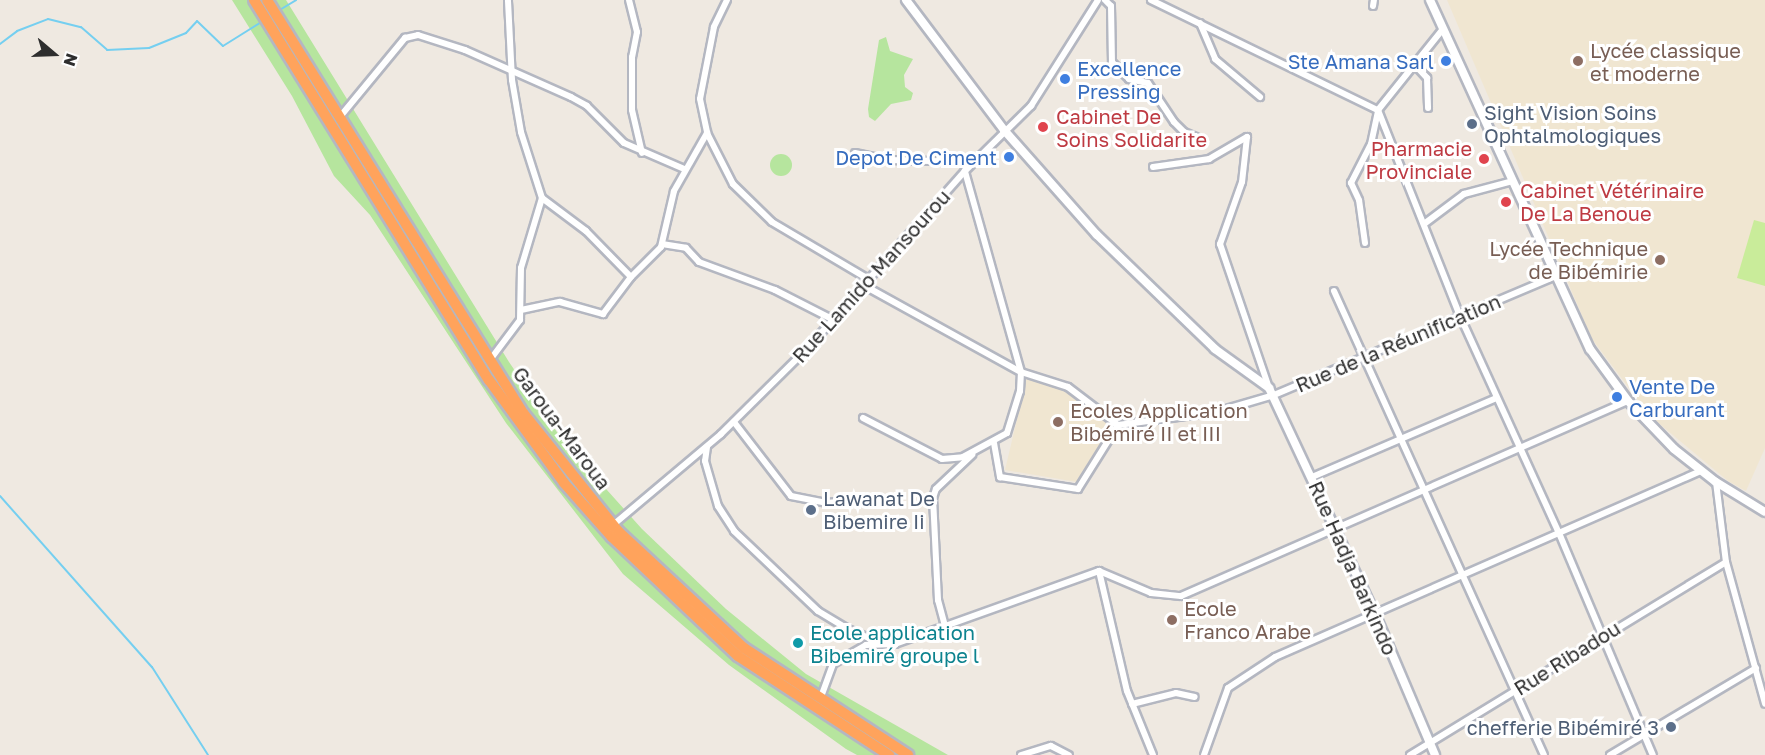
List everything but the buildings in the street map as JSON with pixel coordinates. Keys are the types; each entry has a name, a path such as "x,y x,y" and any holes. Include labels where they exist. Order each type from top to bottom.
{"highway":[{"name":"Garoua-Maroua","path":"254,0 266,5 489,380 564,483 620,546 738,656 889,755"},
{"name":"Garoua-Maroua","path":"276,24 338,118 524,414 613,525 700,611 744,648 791,682 821,697 908,755"}],"street":[{"path":"490,360 503,347 520,320 521,268 542,198 521,132 512,69 508,0"},
{"path":"629,0 637,32 632,57 632,110 642,153"},
{"path":"727,0 714,27 702,79 700,99 707,133 733,184 756,210 870,280"},
{"path":"906,0 1004,130 1097,235 1215,349 1271,392"},
{"name":"Rue Lamido Mansourou","path":"613,525 734,422 834,320 973,162 1031,106 1098,0"},
{"path":"1105,0 1111,6 1112,62 1129,79 1148,83 1174,122 1184,132 1196,137"},
{"path":"1150,0 1378,110 1460,316 1559,533 1653,755"},
{"path":"1430,0 1590,348 1628,401 1700,471 1765,512"},
{"path":"1200,23 1215,59 1260,97"},
{"path":"1365,243 1359,200 1352,183 1371,144 1378,110 1443,29"},
{"path":"338,118 411,34 465,50 512,69 586,106 624,143 642,153 684,169"},
{"path":"1415,65 1427,78 1428,108"},
{"path":"521,310 560,302 602,315 631,277 662,244 672,195 684,169 707,133"},
{"path":"1153,167 1209,159 1246,137 1242,182 1220,244 1271,392"},
{"path":"855,153 889,160 973,162"},
{"path":"863,418 942,459 955,460 982,446 994,443 1007,433 1012,423 1021,372 965,171"},
{"path":"1424,224 1464,194 1513,181"},
{"path":"542,198 586,231 631,277"},
{"path":"662,244 686,248 695,260 775,290 834,320"},
{"name":"Rue de la Réunification","path":"1118,425 1216,412 1364,359 1556,276"},
{"path":"865,286 1021,372 1068,387 1118,425 1078,489 1000,477 994,443"},
{"path":"1334,291 1465,574 1544,755"},
{"name":"Rue Hadja Barkindo","path":"1271,392 1376,616 1435,755"},
{"path":"1312,477 1496,398"},
{"path":"821,697 833,664 866,645 884,644 945,626 1099,571 1151,593 1176,597 1337,530 1628,401"},
{"path":"734,422 791,496 826,503 850,501"},
{"path":"707,446 705,461 718,506 734,531 818,611 850,630 884,644"},
{"path":"945,626 939,600 933,498 936,489 982,446"},
{"path":"1204,755 1232,684 1290,649 1376,616 1465,574 1700,471"},
{"path":"1716,482 1726,562 1765,704"},
{"name":"Rue Ribadou","path":"1410,755 1601,635 1726,562"},
{"path":"1099,571 1132,704 1153,755"},
{"path":"1610,755 1756,668"},
{"path":"1132,704 1176,693 1195,697"},
{"path":"1021,755 1051,746 1068,755"}],"shaded area":[{"name":"Lycée Technique de Bibémirie","path":"1447,0 1765,0 1765,448 1746,491 1728,481 1650,416 1592,339"},
{"path":"1027,377 1067,389 1108,418 1115,434 1083,483 1005,470"}],"green space":[{"path":"232,0 286,0 509,362 563,441 642,529 726,609 806,674 948,755 857,755 846,749 729,665 623,574 506,423 370,215 334,176 292,96"},
{"path":"886,37 890,51 913,59 904,75 905,87 913,93 911,100 891,104 875,121 869,117 868,109 879,40"},
{"path":"781,154 789,157 792,165 789,173 781,176 773,173 770,165 773,157"},
{"path":"1754,220 1765,223 1765,286 1737,278"}],"waterway":[{"path":"278,11 296,0"},
{"path":"0,44 17,31 48,19 81,27 107,50 149,48 186,33 197,21 223,46 263,21"},
{"path":"0,496 152,667 208,755"}],"place":[{"name":"Ste Amana Sarl","path":"1446,61"},
{"name":"Lycée classique et moderne","path":"1578,61"},
{"name":"Excellence Pressing","path":"1065,79"},
{"name":"Sight Vision Soins Ophtalmologiques","path":"1472,124"},
{"name":"Cabinet De Soins Solidarite","path":"1043,127"},
{"name":"Depot De Ciment","path":"1009,157"},
{"name":"Pharmacie Provinciale","path":"1484,159"},
{"name":"Cabinet Vétérinaire De La Benoue","path":"1506,202"},
{"name":"Lycée Technique de Bibémirie","path":"1660,260"},
{"name":"Vente De Carburant","path":"1617,397"},
{"name":"Ecoles Application Bibémiré II et III","path":"1058,422"},
{"name":"Lawanat De Bibemire Ii","path":"811,510"},
{"name":"Ecole Franco Arabe","path":"1172,620"},
{"name":"Ecole application Bibemiré groupe l","path":"798,643"},
{"name":"chefferie Bibémiré 3","path":"1671,727"}]}
